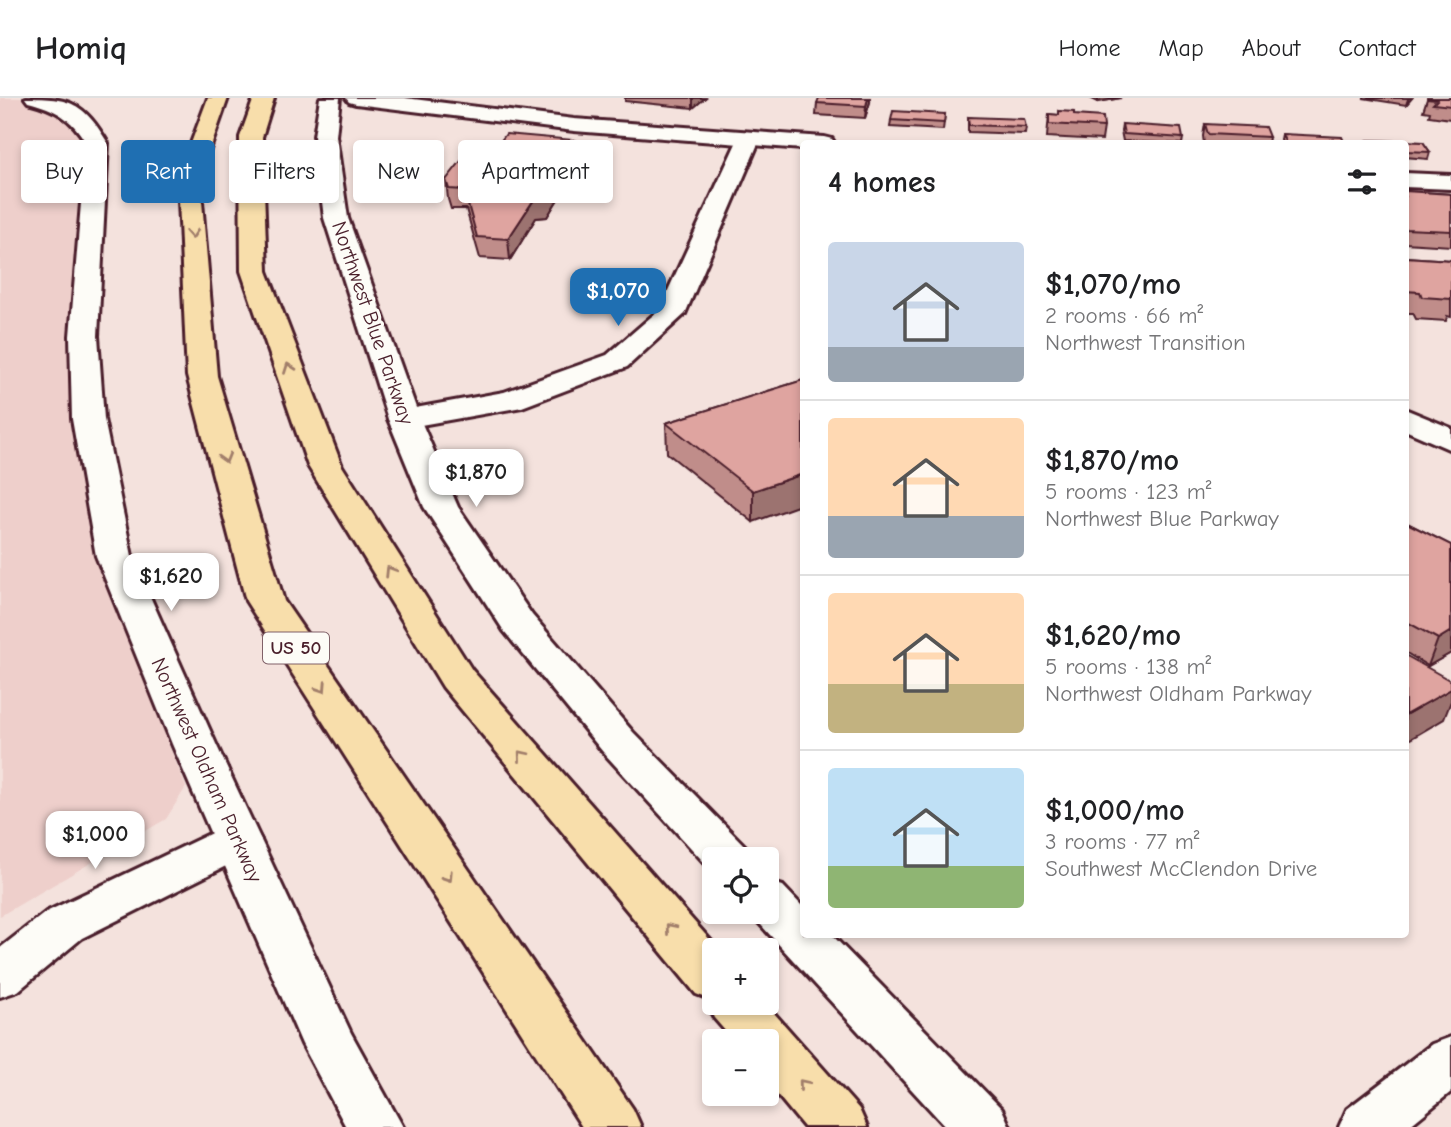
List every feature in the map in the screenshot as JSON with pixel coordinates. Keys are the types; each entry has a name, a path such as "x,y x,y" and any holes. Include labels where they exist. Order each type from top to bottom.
{"highway":[{"name":"US 50","path":"218,98 188,178 202,376 265,601 613,1127"},
{"path":"264,98 251,136 254,271 325,466 457,678 702,966"},
{"path":"743,1015 755,1029"},
{"path":"779,1057 839,1127"}],"street":[{"name":"Northwest Oldham Parkway","path":"35,98 58,103 85,119 97,143 84,336 88,419 114,556 194,744 329,1044 375,1127"},
{"name":"Northwest Blue Parkway","path":"330,98 325,136 336,218 404,419 441,507 518,622 618,742 718,847"},
{"path":"356,98 574,125 800,142"},
{"path":"404,419 511,400 617,361 671,314 749,139"},
{"path":"1409,180 1451,182"},
{"path":"1409,420 1451,440"},
{"path":"0,977 64,925 238,840"},
{"path":"779,913 800,935"},
{"path":"803,938 982,1127"},
{"path":"1367,1127 1451,1060"}],"shaded area":[{"path":"0,98 38,98 63,111 86,140 21,140 21,203 85,203 78,379 125,598 167,741 186,787 166,819 0,916"}],"building":[{"path":"819,98 868,98 866,106 817,103"},
{"path":"1427,98 1451,98 1451,106 1433,104 1437,100"},
{"path":"893,111 945,114 944,123 891,120"},
{"path":"1059,111 1103,117 1104,127 1049,124 1049,114 1059,115"},
{"path":"968,117 1024,119 1026,127 969,125"},
{"path":"1122,124 1181,128 1183,138 1124,134"},
{"path":"1205,124 1265,127 1269,137 1208,134"},
{"path":"506,134 574,140 501,140"},
{"path":"1282,134 1342,137 1343,140 1284,140"},
{"path":"1409,141 1423,142 1430,152 1409,151"},
{"path":"458,165 458,190 449,189 446,180"},
{"path":"1409,191 1451,194 1451,231 1409,229"},
{"path":"468,203 532,203 508,239 477,237"},
{"path":"1409,257 1451,260 1451,299 1422,297 1420,292 1409,291"},
{"path":"800,381 800,475 753,491 666,423"},
{"path":"1409,524 1451,545 1451,631 1438,639 1409,623"},
{"path":"1409,657 1451,681 1451,689 1409,713"}]}
